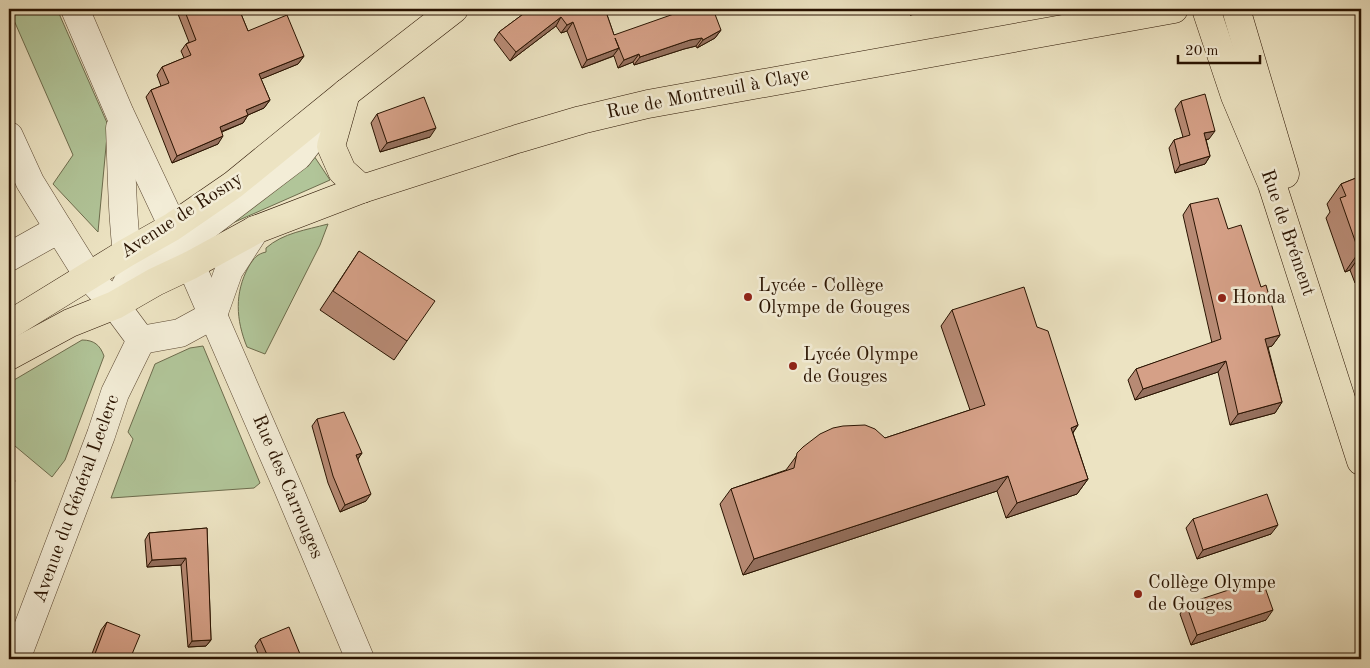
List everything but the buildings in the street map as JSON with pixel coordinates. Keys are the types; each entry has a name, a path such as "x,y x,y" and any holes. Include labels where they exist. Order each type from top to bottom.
{"main road":[{"name":"Avenue de Rosny","path":"9,356 70,323 115,305 137,271 181,246 244,177 346,93 454,9"},
{"name":"Rue de Montreuil à Claye","path":"181,246 255,230 362,189 572,122 648,104 1174,9"},
{"name":"Rue de Brément","path":"1206,9 1235,96 1272,184 1361,461"},
{"name":"Rue de Brément","path":"1236,9 1361,419"},
{"path":"346,93 330,146 342,171 362,189"},
{"name":"Avenue de Rosny","path":"9,326 88,277 137,271 181,246"}],"street":[{"name":"Rue des Carrouges","path":"75,9 120,114 213,315 360,659"},
{"path":"120,114 137,271"},
{"path":"9,136 30,182 73,254 88,277 115,305 141,340 180,333 213,315 229,270 255,230"},
{"path":"9,257 59,229"},
{"name":"Avenue du Général Leclerc","path":"16,659 46,583 115,393 141,340"}],"green space":[{"path":"9,9 57,9 108,125 98,232 53,184 73,155"},
{"path":"310,150 330,180 194,240"},
{"path":"328,224 320,245 265,354 247,347 243,337 238,306 244,276 251,263 258,255 266,252 266,248 280,239"},
{"path":"82,340 96,344 104,356 65,460 52,477 9,441 9,383"},
{"path":"203,346 260,483 254,488 111,498 133,439 128,432 155,364 190,348"}],"place":[{"name":"Lycée - Collège Olympe de Gouges","path":"748,297"},
{"name":"Honda","path":"1222,298"},
{"name":"Lycée Olympe de Gouges","path":"793,366"},
{"name":"Collège Olympe de Gouges","path":"1138,594"}]}
